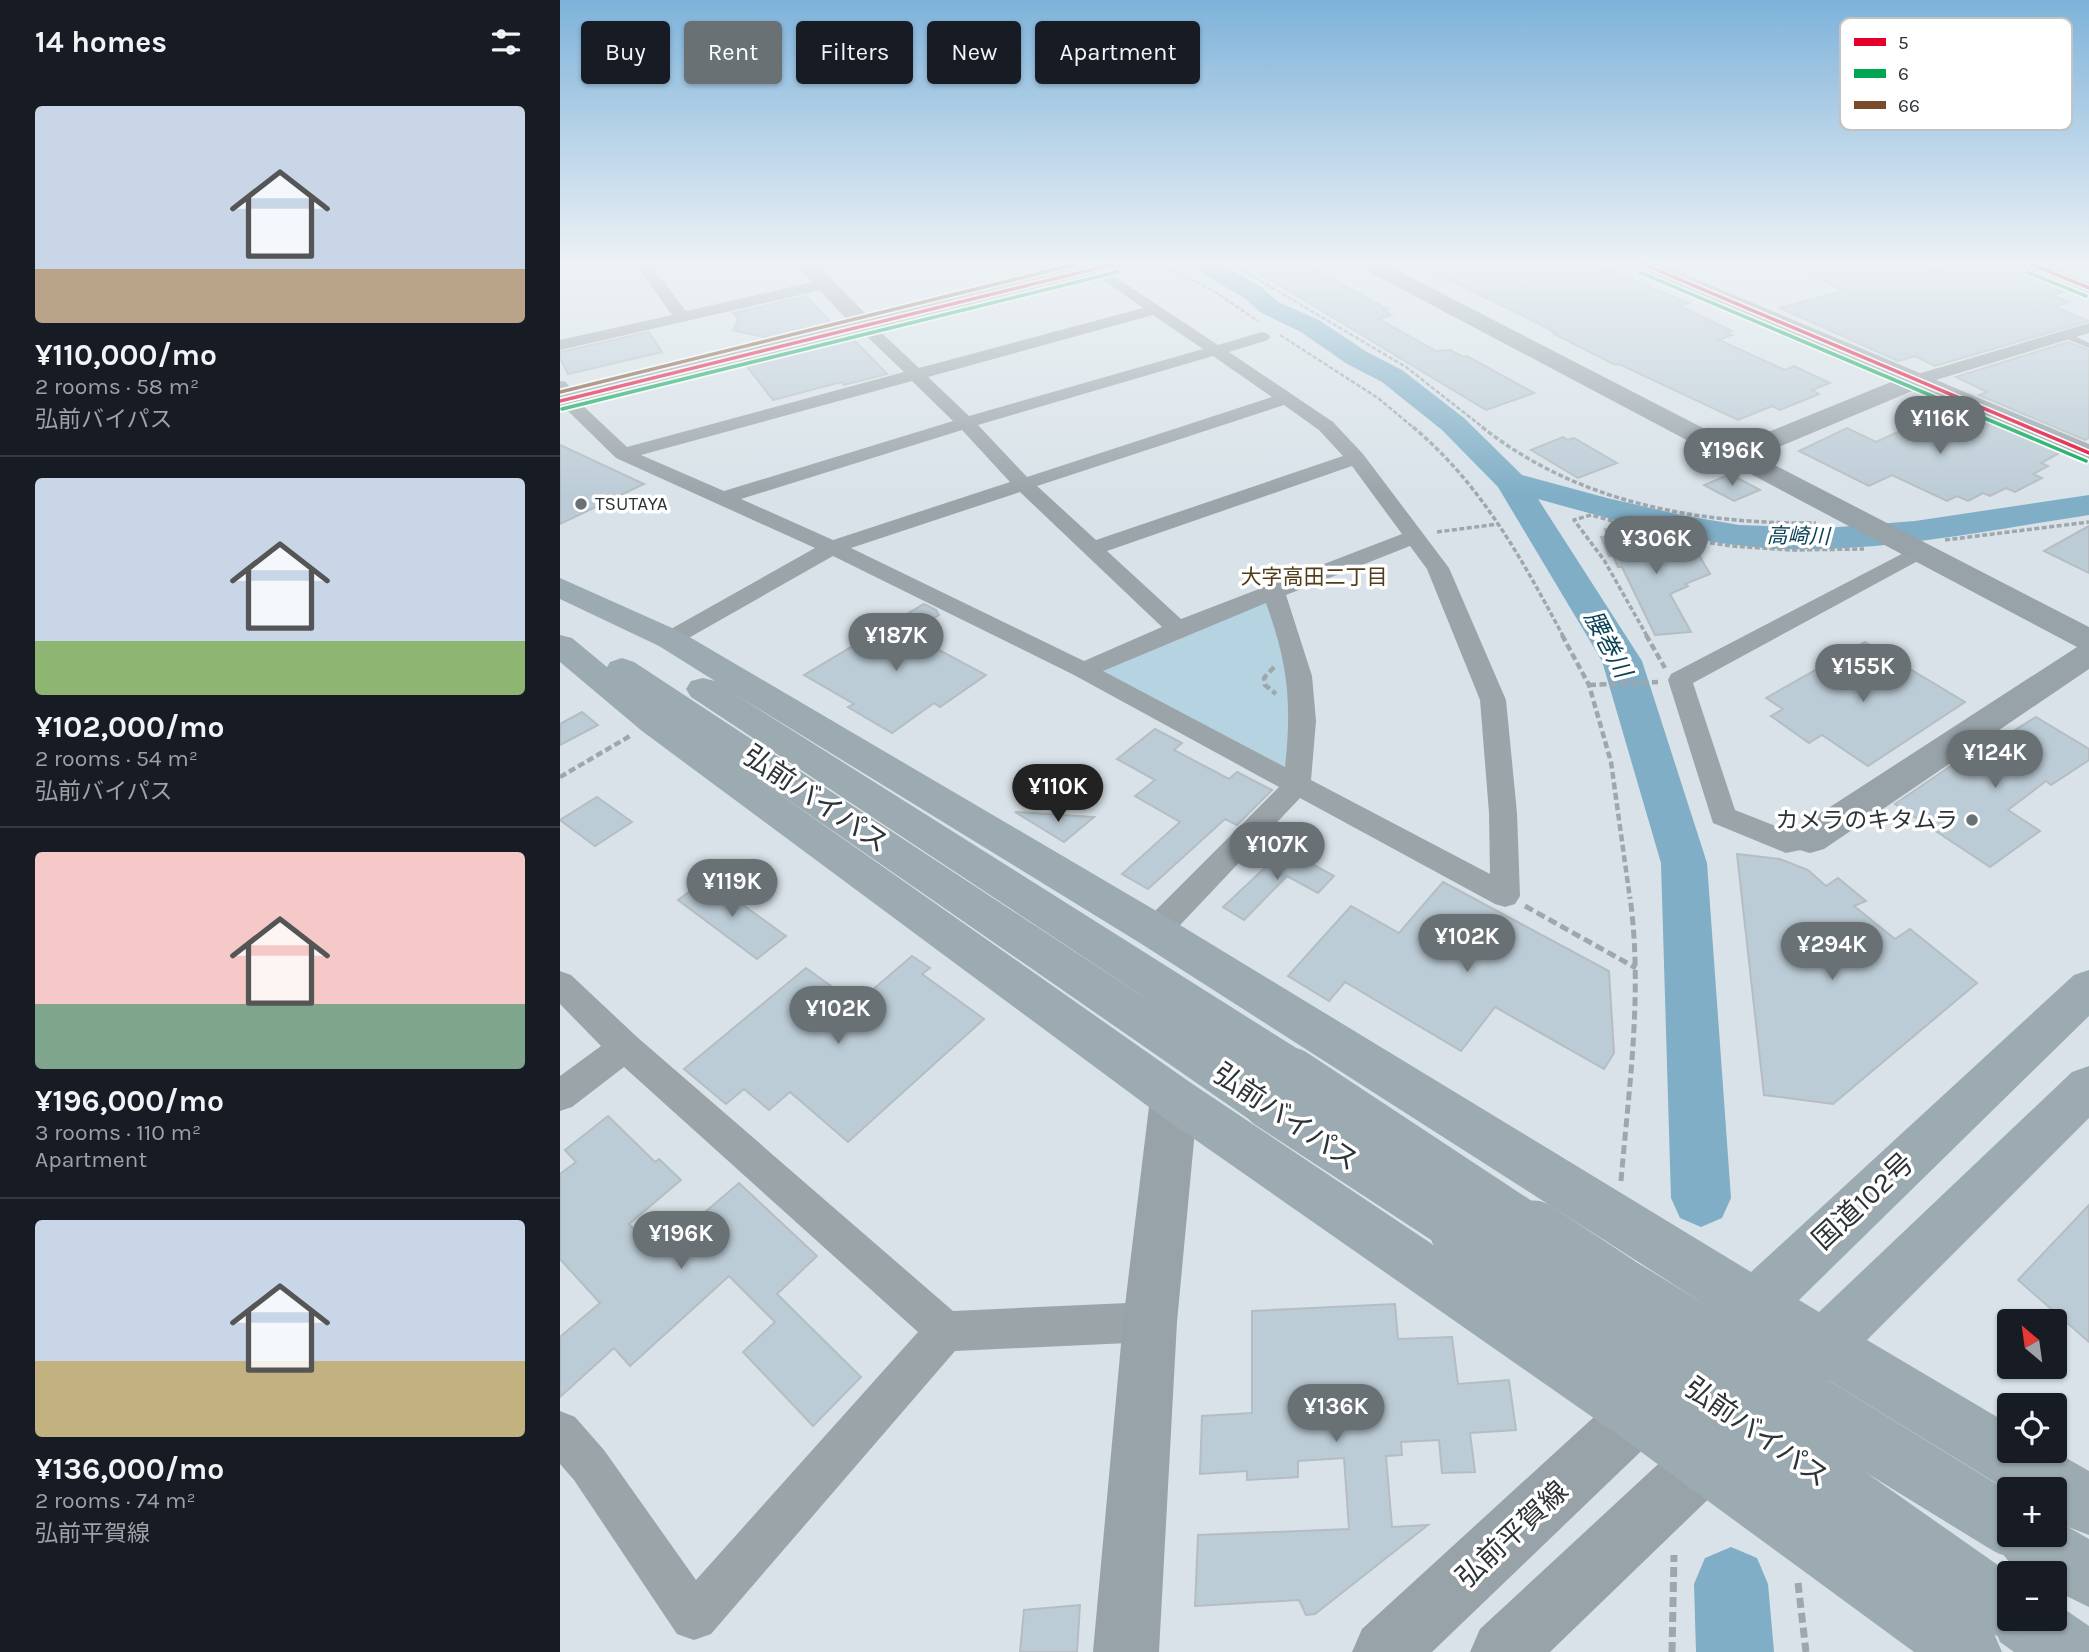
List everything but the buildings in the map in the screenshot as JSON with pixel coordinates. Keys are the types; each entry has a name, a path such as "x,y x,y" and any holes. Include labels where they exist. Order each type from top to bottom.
{"highway":[{"path":"560,587 670,639 1155,931 1684,1262 2089,1505"},
{"name":"弘前バイパス","path":"560,596 1280,1088 1606,1326 1997,1601"},
{"name":"弘前バイパス","path":"560,628 736,744 1280,1088 1619,1286 1997,1519"},
{"path":"560,645 654,723 1174,1098 1638,1415 1969,1652"},
{"name":"国道102号","path":"1638,1415 2089,988"},
{"path":"1703,1463 2089,1087"},
{"path":"2044,1547 2089,1575"},
{"path":"2040,1631 2070,1652"}],"street":[{"path":"563,395 799,341"},
{"path":"881,341 966,423 1024,485 1178,629"},
{"path":"623,454 1040,341"},
{"path":"563,395 607,442 623,454 832,547 1083,670 1505,896 1503,813 1493,700 1438,568 1356,458 1326,426 1202,341"},
{"path":"723,498 966,423 1247,341"},
{"path":"1517,341 2089,640"},
{"path":"1825,341 2089,453"},
{"path":"1736,455 1917,380 2045,341"},
{"path":"670,639 832,547 1287,398"},
{"path":"1091,549 1356,458"},
{"path":"1083,670 1178,629 1416,536"},
{"path":"1910,547 1680,680 1723,816 1786,842 1810,839 2089,654"},
{"path":"1155,931 1297,785 1303,721 1300,676 1288,631 1273,591"},
{"path":"560,984 625,1047 946,1331 1150,1322"},
{"path":"560,1096 625,1047"},
{"path":"1126,1652 1150,1322 1174,1098"},
{"path":"560,1432 589,1465 694,1617 946,1331"},
{"name":"弘前平賀線","path":"1385,1652 1638,1415"},
{"path":"1503,1652 1703,1463"}],"path":[{"path":"1362,341 1408,368 1503,443 1567,480 1646,507 1727,520 1772,524 1859,520"},
{"path":"1666,670 1604,560 1574,520 1591,515 1667,536 1731,546 1841,550 1910,547 2089,522"},
{"path":"1416,536 1498,524"},
{"path":"1589,685 1664,681"},
{"path":"560,778 630,736"},
{"path":"1505,896 1636,968"},
{"path":"1672,1652 1674,1555"},
{"path":"1797,1574 1806,1652"}],"shaded area":[{"path":"1263,600 1272,602 1289,665 1290,761 1283,768 1094,670"}],"waterway":[{"name":"腰巻川","path":"1332,341 1392,376 1453,424 1511,482"},
{"name":"高崎川","path":"1511,482 1681,525 1739,535 1782,538 1870,536 2089,505"},
{"name":"腰巻川","path":"1511,482 1622,661 1684,863 1701,1198"},
{"name":"腰巻川","path":"1731,1584 1735,1652"}],"transit line":[{"name":"66","path":"560,392 766,341"},
{"name":"5","path":"560,401 802,341"},
{"name":"6","path":"562,409 837,341"},
{"name":"6","path":"1802,341 2086,461"},
{"name":"5","path":"1825,341 2089,453"}],"place":[{"name":"TSUTAYA","path":"581,504"},
{"name":"カメラのキタムラ","path":"1972,820"}],"district":[{"name":"大字高田二丁目","path":"1314,577"}]}
